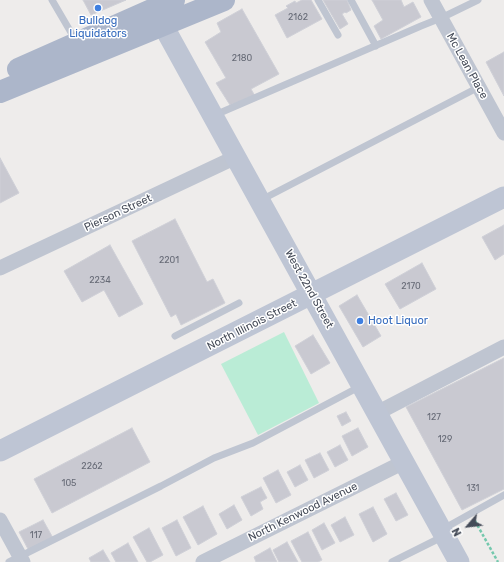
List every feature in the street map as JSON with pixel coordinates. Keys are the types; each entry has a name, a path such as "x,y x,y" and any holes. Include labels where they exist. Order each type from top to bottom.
{"main road":[{"path":"0,92 156,13 174,0"},
{"path":"0,77 77,43 156,13 224,0"},
{"name":"West 22nd Street","path":"156,13 459,562"},
{"name":"North Illinois Street","path":"0,451 504,197"}],"street":[{"name":"Mc Lean Place","path":"430,0 504,133"},
{"name":"Pierson Street","path":"0,268 236,157"},
{"path":"377,413 504,347"},
{"name":"North Kenwood Avenue","path":"202,562 404,462"},
{"path":"0,520 17,560"}],"lane":[{"path":"52,0 77,43"},
{"path":"318,0 338,35"},
{"path":"351,0 376,46"},
{"path":"213,116 441,18 478,0"},
{"path":"260,201 479,87"},
{"path":"175,336 239,303"},
{"path":"17,560 214,458 240,449 259,440 362,386"},
{"path":"392,562 443,533 471,513 504,496"}],"path":[{"path":"471,513 498,562"}],"green space":[{"path":"284,332 319,403 258,435 221,364"}],"building":[{"name":"Bulldog Liquidators","path":"83,0 126,0 91,15"},
{"path":"302,0 311,0 322,19 287,38 275,15 288,8 286,6 295,1 296,3"},
{"path":"323,0 347,0 351,10 342,14 348,24 340,29"},
{"path":"372,0 401,0 404,7 413,2 421,17 381,39 374,26 383,20"},
{"path":"242,9 279,74 251,89 255,96 230,105 216,83 226,78 205,42 221,32 217,23"},
{"path":"504,52 504,96 486,62"},
{"path":"0,158 19,193 0,203"},
{"path":"175,219 207,282 213,279 225,303 181,325 176,314 171,317 132,241"},
{"path":"504,225 504,254 495,260 482,237"},
{"path":"110,245 143,304 119,317 104,290 82,302 64,271"},
{"path":"422,263 436,289 400,309 385,284"},
{"name":"Hoot Liquor","path":"357,295 381,336 363,347 339,306"},
{"path":"313,335 330,363 311,374 295,346"},
{"path":"504,358 504,489 462,510 406,407"},
{"path":"346,412 351,421 342,426 337,416"},
{"path":"132,428 150,462 52,513 34,479"},
{"path":"358,428 368,447 352,456 342,436"},
{"path":"340,445 348,460 335,467 327,452"},
{"path":"320,453 329,470 314,478 305,460"},
{"path":"300,465 308,480 295,487 287,472"},
{"path":"278,470 291,495 276,503 263,478"},
{"path":"261,487 267,498 260,502 263,509 251,516 241,497"},
{"path":"396,493 408,515 396,521 384,499"},
{"path":"234,505 242,520 227,529 219,514"},
{"path":"203,506 217,534 198,545 183,517"},
{"path":"373,507 387,534 373,542 359,514"},
{"path":"345,517 354,535 340,542 331,525"},
{"path":"43,520 53,538 29,551 19,532"},
{"path":"177,520 191,548 176,556 162,528"},
{"path":"324,523 335,543 322,550 312,530"},
{"path":"149,528 163,555 150,562 147,562 133,537"},
{"path":"308,532 322,560 318,562 302,562 291,541"},
{"path":"287,542 298,562 279,562 273,550"},
{"path":"128,543 138,562 116,562 111,553"},
{"path":"270,548 277,562 256,562 254,557"},
{"path":"103,550 110,562 91,562 89,558"}],"place":[{"name":"Bulldog Liquidators","path":"98,8"},
{"name":"Hoot Liquor","path":"360,321"}]}
